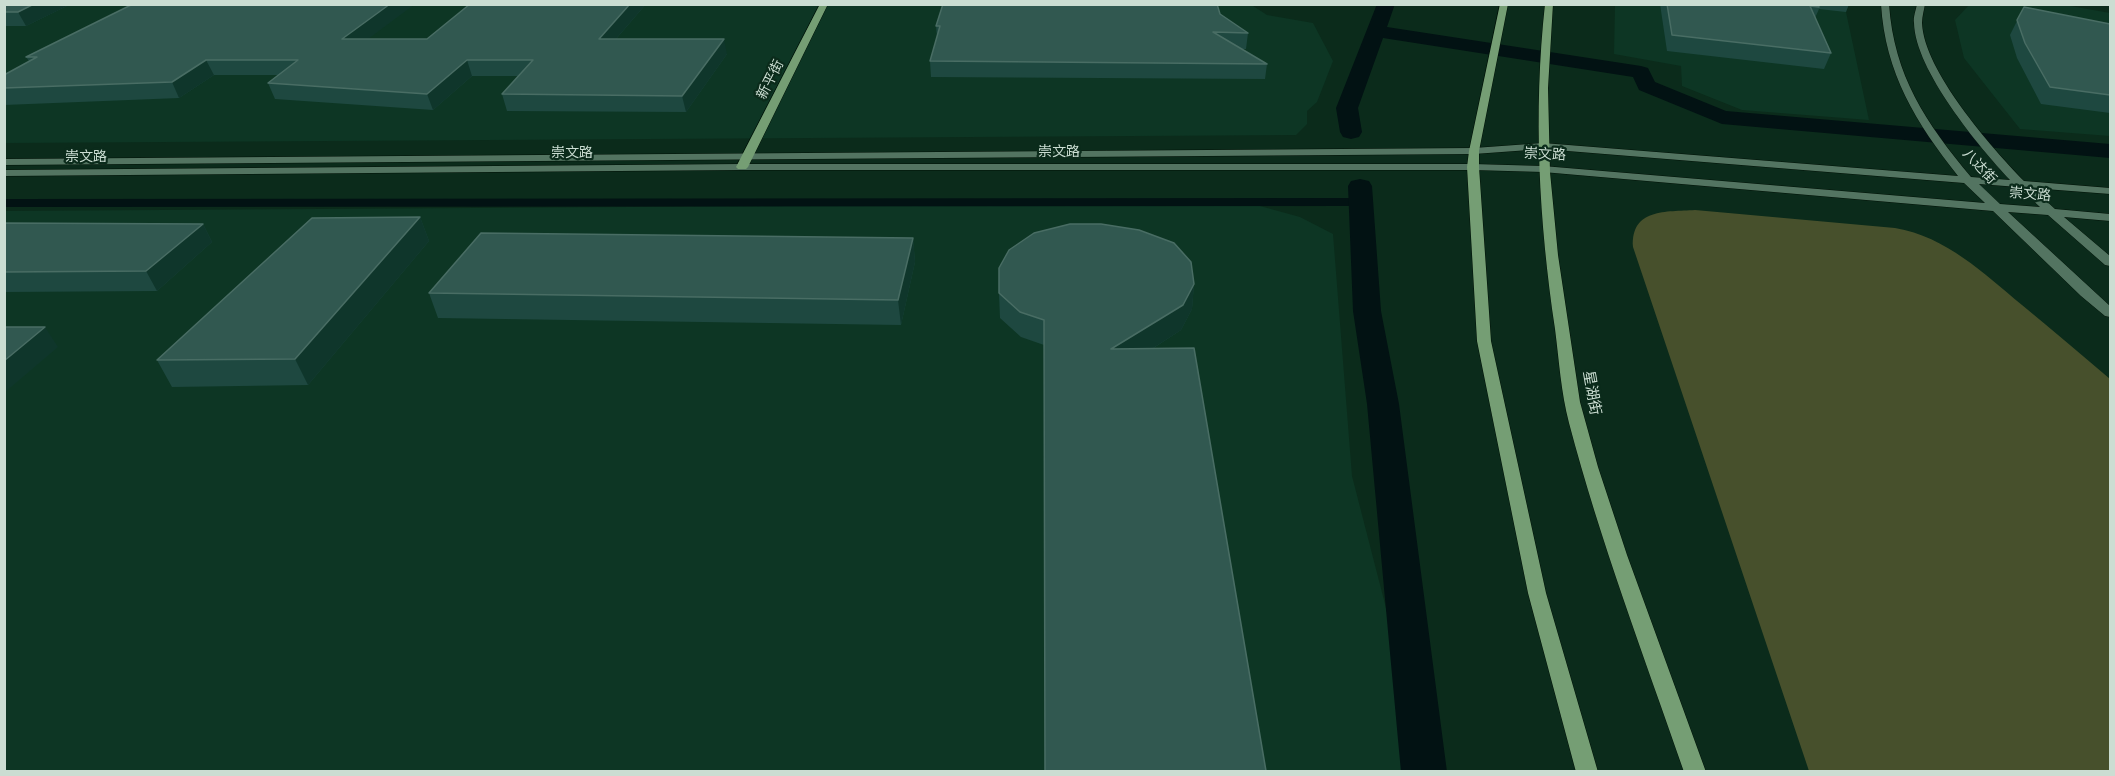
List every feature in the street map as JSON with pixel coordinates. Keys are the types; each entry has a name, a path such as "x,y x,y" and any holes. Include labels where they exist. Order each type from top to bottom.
{"main road":[{"name":"新平街","path":"745,162 824,4"},
{"path":"1504,4 1473,159 1484,341 1536,593 1587,771"},
{"name":"星湖街","path":"1549,4 1542,66 1543,169 1553,278 1577,421 1630,589 1695,771"}],"street":[{"name":"八达街","path":"1885,4 1889,44 1898,72 1920,117 1944,151 1966,179 2110,313"},
{"name":"八达街","path":"1921,4 1918,11 1920,39 1936,74 1968,121 1994,155 2020,183 2110,262"},
{"name":"崇文路","path":"4,162 745,162 1384,166 1473,159 1543,146 2110,191"},
{"name":"崇文路","path":"4,173 1390,151 1543,169 2110,218"}],"shaded area":[{"path":"1250,4 1267,15 1313,23 1333,61 1317,102 1307,111 1307,124 1296,135 5,143 4,5"},
{"path":"1970,4 2065,5 2110,13 2110,136 2020,129 1964,58 1955,20"},
{"path":"1615,5 1849,5 1846,12 1869,120 1742,110 1682,86 1681,66 1614,54"},
{"path":"1249,203 1300,217 1333,234 1352,476 1428,771 5,771 4,211"},
{"path":"1695,210 1895,228 1931,239 1978,269 2110,379 2110,771 1809,771 1633,247 1634,234 1644,219 1662,212"}],"building":[{"path":"4,4 34,4 18,12 4,12"},
{"path":"133,4 390,4 342,39 427,39 470,4 630,4 599,39 724,39 682,96 502,94 533,60 467,60 427,94 268,83 298,60 206,60 172,82 4,88 4,75 37,57 26,57"},
{"path":"943,4 1217,4 1220,14 1248,33 1213,32 1267,64 930,61 940,26 936,26"},
{"path":"1667,4 1818,4 1819,7 1810,6 1831,53 1672,35"},
{"path":"2024,7 2110,24 2110,95 2050,87 2025,43 2017,20"},
{"path":"420,217 295,359 157,360 312,218"},
{"path":"4,223 203,224 146,271 4,272"},
{"path":"1070,224 1101,224 1139,230 1174,243 1191,262 1194,284 1183,305 1111,349 1194,348 1266,771 1045,771 1044,320 1020,312 999,293 999,268 1009,250 1034,233"},
{"path":"481,233 913,238 898,300 429,293"},
{"path":"4,327 45,327 4,361"}],"waterway":[{"path":"1351,132 1347,108 1386,4"},
{"path":"1376,31 1641,72 1646,86 1722,117 2110,151"},
{"path":"1360,186 1367,311 1383,404 1424,772"},
{"path":"4,203 1362,202"}]}
